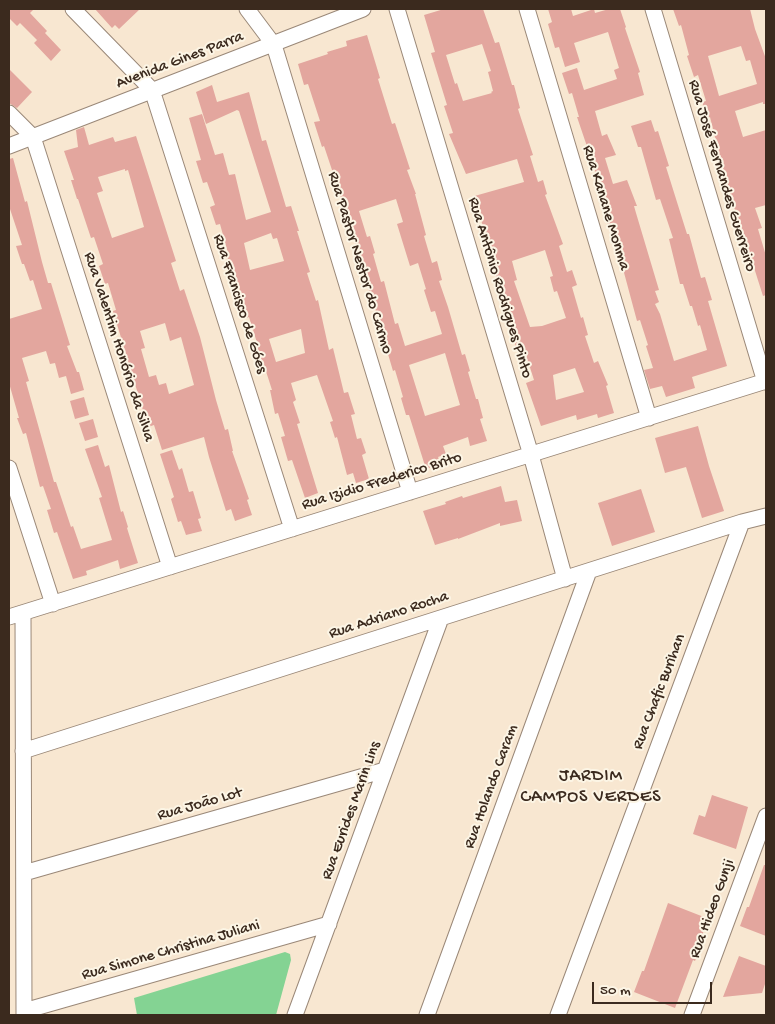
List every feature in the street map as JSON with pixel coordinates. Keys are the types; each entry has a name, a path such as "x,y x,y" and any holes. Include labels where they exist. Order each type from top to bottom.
{"street":[{"path":"73,9 152,90"},
{"name":"Rua Pastor Nestor do Carmo","path":"247,9 274,45 410,492"},
{"name":"Avenida Gines Parra","path":"9,146 363,9"},
{"name":"Rua Antônio Rodrigues Pinto","path":"397,9 531,454 565,579"},
{"name":"Rua Kanane Monma","path":"526,9 649,418"},
{"name":"Rua José Fernandes Guerreiro","path":"653,9 765,382"},
{"name":"Rua Francisco de Góes","path":"152,90 292,529"},
{"path":"9,113 33,137"},
{"name":"Rua Valentim Honório da Silva","path":"33,137 170,567"},
{"name":"Rua Izidio Frederico Brito","path":"16,615 765,382"},
{"path":"9,468 53,604"},
{"name":"Rua Adriano Rocha","path":"23,751 742,522 766,516"},
{"name":"Rua Chafic Burihan","path":"558,1015 742,522"},
{"name":"Rua Holando Caram","path":"426,1015 589,571"},
{"path":"16,615 23,751 24,1013"},
{"name":"Rua Eurides Marin Lins","path":"295,1015 441,618"},
{"name":"Rua João Lot","path":"24,873 385,770"},
{"name":"Rua Hideo Gunji","path":"692,1015 766,816"},
{"name":"Rua Simone Christina Juliani","path":"24,1013 329,924"}],"green space":[{"path":"285,952 290,954 291,960 276,1015 137,1015 134,998"}],"building":[{"path":"9,9 34,9 30,13 61,50 51,61 34,43 37,40 20,23 17,26 9,18"},
{"path":"95,9 140,9 119,29 115,25 112,28"},
{"path":"444,9 483,9 495,43 499,42 512,85 514,85 520,108 518,109 533,155 530,156 538,182 543,180 547,194 545,195 563,244 559,246 567,272 572,270 577,285 572,287 588,335 585,336 594,363 598,361 608,385 606,386 614,413 598,418 597,414 577,420 576,415 541,426 526,383 534,380 526,355 519,358 486,245 489,244 471,197 524,182 517,159 466,174 449,134 453,133 444,106 447,105 431,53 435,52 424,15","holes":["482,44 491,71 488,72 493,91 492,93 463,101 457,83 455,84 446,55","545,250 553,276 550,277 554,292 557,291 566,318 542,326 530,327 514,281 517,280 512,261","575,368 584,392 556,400 553,375"]},
{"path":"548,9 571,9 573,16 594,9 595,13 609,9 620,9 640,72 638,73 644,95 595,111 602,136 607,134 616,155 605,158 613,184 627,180 637,206 634,206 659,290 655,291 659,302 655,304 660,314 674,361 707,350 700,325 698,326 683,284 680,284 669,239 673,238 660,199 656,200 641,147 638,147 631,126 651,120 655,132 658,131 669,166 666,167 687,234 689,234 701,278 705,277 712,300 708,301 727,366 692,377 695,388 666,397 662,386 650,389 644,370 653,368 646,346 648,345 640,320 637,321 619,254 621,254 612,229 609,230 598,189 600,189 577,117 579,117 572,93 569,94 562,73 577,68 584,90 617,79 614,70 619,68 608,32 574,43 580,62 565,67 559,47 555,48 548,24 552,22"},
{"path":"673,9 750,9 766,59 766,104 763,104 763,102 735,111 743,137 766,130 766,205 755,208 762,228 758,229 766,256 766,295 763,296 736,214 716,146 710,117 708,118 702,102 706,101 698,75 694,77 687,56 689,55 681,25 679,26","holes":["741,46 746,61 750,60 757,84 719,96 708,56"]},
{"path":"367,35 392,124 395,123 410,169 407,170 416,194 426,235 424,236 432,263 437,261 442,280 439,281 462,355 465,354 470,371 468,372 483,418 480,419 487,441 470,446 468,437 443,446 446,454 438,457 441,464 426,469 409,415 406,415 401,398 403,397 388,354 390,353 365,279 337,185 314,122 320,121 308,84 304,85 298,64 347,46 346,41","holes":["396,199 403,222 397,224 410,266 418,263 431,312 435,311 442,334 405,346 398,323 395,324 384,281 381,282 373,254 375,253 370,236 367,237 359,211","445,353 460,405 425,416 409,365"]},
{"path":"9,69 32,92 17,108 9,103"},
{"path":"212,85 217,102 249,92 262,141 266,140 286,207 291,206 299,231 297,231 310,272 307,273 316,301 318,300 329,350 333,348 344,393 348,392 355,414 351,415 357,439 361,438 366,453 362,455 369,479 356,483 353,473 347,475 337,437 335,438 330,422 333,421 317,375 291,383 296,400 293,402 300,423 297,424 318,493 305,498 292,460 288,461 281,437 285,436 278,413 275,414 270,390 272,390 263,362 260,363 255,347 258,346 249,317 247,318 234,270 232,271 226,253 228,253 220,224 216,225 210,207 215,205 207,182 203,183 196,161 201,160 189,118 202,114 215,155 223,153 229,175 235,174 246,220 271,212 239,111 237,110 206,124 196,92","holes":["271,233 273,239 277,238 284,261 250,270 244,243","301,329 305,353 276,362 269,339"]},
{"path":"84,127 89,145 113,137 115,142 136,136 176,261 171,263 180,291 184,289 200,337 216,400 225,430 228,429 232,451 249,499 247,500 252,515 235,521 231,509 226,511 204,437 162,450 154,425 148,427 113,311 116,310 108,283 105,284 99,266 103,264 94,237 91,238 71,180 74,180 64,151 78,147 76,130","holes":["125,169 125,171 128,170 144,227 112,238 97,193 103,191 98,177","165,323 170,341 181,337 194,385 169,394 166,383 159,385 156,375 149,377 141,349 145,348 140,331"]},
{"path":"13,158 25,202 27,201 48,283 51,283 70,345 67,346 77,372 79,372 84,390 71,394 66,376 59,378 55,363 50,364 46,351 22,358 29,381 26,382 54,482 56,482 71,527 73,526 81,549 112,540 99,498 102,497 85,449 98,445 105,467 109,465 121,512 123,511 138,563 120,569 118,560 86,571 87,575 73,579 57,532 54,533 47,510 51,509 43,486 40,487 26,433 23,434 17,418 19,418 9,383 9,319 42,309 33,280 30,281 16,246 22,245 9,206 9,159"},
{"path":"84,397 89,415 75,419 70,401"},
{"path":"93,419 98,437 85,441 79,423"},
{"path":"698,426 724,511 702,518 686,467 665,473 655,438"},
{"path":"172,450 179,470 182,468 189,492 193,491 201,518 198,519 202,531 186,535 181,521 178,522 171,499 174,497 160,454"},
{"path":"501,486 505,502 517,500 522,521 500,526 500,523 458,539 435,545 423,511 446,504 445,502 462,496 463,498"},
{"path":"641,489 655,532 612,546 598,503"},
{"path":"712,795 748,807 736,849 693,834 699,815 705,817"},
{"path":"764,865 766,865 766,936 740,926"},
{"path":"668,903 709,919 699,942 702,943 695,961 693,960 675,1008 634,992 642,971 644,971"},
{"path":"739,956 766,966 766,981 762,993 723,997"}],"district":[{"name":"JARDIM CAMPOS VERDES","path":"591,788"}]}
